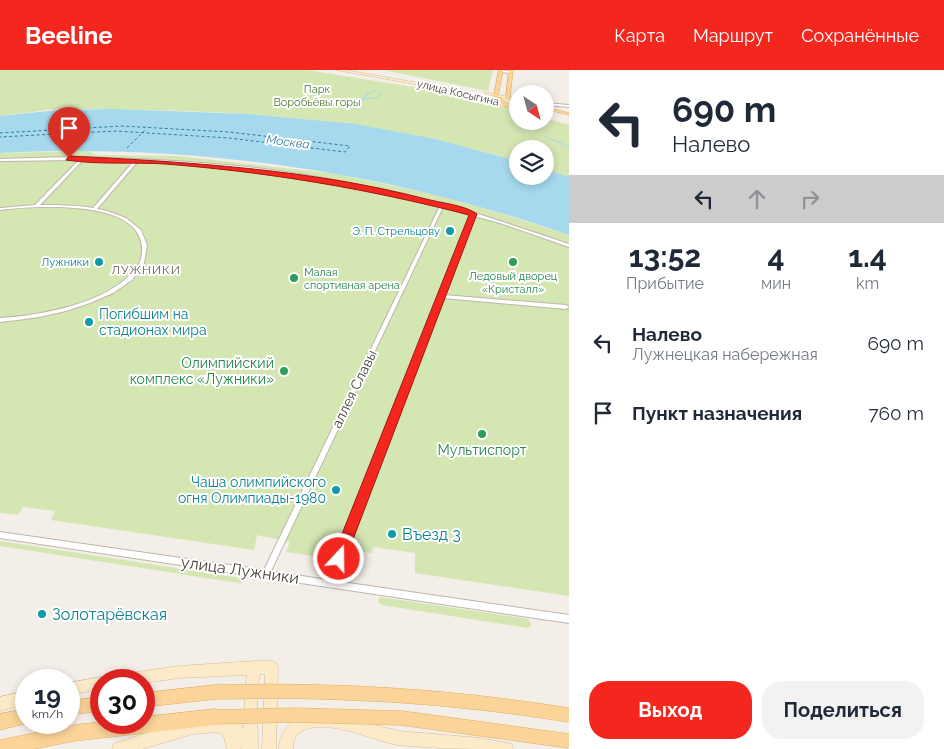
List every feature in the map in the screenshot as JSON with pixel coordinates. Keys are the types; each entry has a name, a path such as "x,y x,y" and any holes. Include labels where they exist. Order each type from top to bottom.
{"main road":[{"name":"улица Косыгина","path":"339,70 441,88 509,105"},
{"name":"улица Косыгина","path":"370,70 470,89"},
{"path":"501,71 496,96 503,103 508,98 511,71"},
{"name":"улица Косыгина","path":"480,92 508,98"},
{"path":"554,109 569,114"},
{"path":"554,117 569,121"},
{"path":"250,749 251,688 255,667"},
{"path":"155,676 221,669 272,667 269,749"},
{"path":"155,699 262,690 363,690 449,697 569,715"},
{"path":"0,704 15,701"},
{"path":"0,748 74,733 216,717 294,715 401,718 569,741"},
{"path":"0,722 15,719"},
{"path":"286,749 288,736 293,729 302,723 312,721 336,722 401,738 507,749"},
{"path":"119,749 187,729 217,725 227,726 236,730 250,749"},
{"path":"217,725 228,730 234,749"}],"street":[{"path":"501,71 511,71"},
{"path":"554,106 569,106"},
{"path":"0,160 83,158 137,160 249,170 323,180 442,205 569,246"},
{"path":"37,205 83,158"},
{"path":"97,208 137,160"},
{"path":"0,209 37,205 97,208 122,219 141,233 145,251 135,272 110,292 77,307 36,317 0,320"},
{"name":"аллея Славы","path":"266,574 442,205"},
{"path":"330,582 473,214"},
{"path":"441,296 566,307"},
{"name":"улица Лужники","path":"0,535 330,582 569,619"}],"green space":[{"name":"Парк Воробьёвы горы","path":"0,70 307,70 451,93 509,108 509,130 554,130 554,121 569,125 569,177 554,172 554,140 509,140 509,159 435,140 394,132 270,116 185,111 60,109 0,116"},
{"path":"383,70 493,70 488,91"},
{"name":"Олимпийский комплекс «Лужники»","path":"88,151 97,155 178,156 337,174 455,199 569,235 569,596 415,573 415,553 373,547 372,553 335,549 330,558 286,552 290,542 257,535 254,550 51,520 55,511 23,507 18,515 0,513 0,153"},
{"path":"0,541 243,578 242,583 232,582 0,546"},
{"path":"380,597 528,619 532,626 528,628 382,605 378,602"}],"water":[{"name":"Москва","path":"115,109 249,114 355,124 435,139 509,159 509,185 554,185 554,172 569,177 569,235 500,213 430,194 359,178 288,166 144,153 72,151 0,153 0,116 58,110"}],"waterway":[{"path":"364,99 362,98 367,96 366,94 375,90"},
{"path":"364,99 376,98 382,93"},
{"path":"364,99 358,104 365,109"},
{"path":"544,136 569,147"}],"ferry route":[{"path":"0,133 122,126 229,132 350,146 345,152 229,138 142,133"},
{"path":"0,137 115,131 142,133"},
{"path":"127,148 142,133"}],"place":[{"name":"Э. П. Стрельцову","path":"450,231"},
{"name":"Лужники","path":"99,262"},
{"name":"Ледовый дворец «Кристалл»","path":"513,262"},
{"name":"Малая спортивная арена","path":"294,278"},
{"name":"Погибшим на стадионах мира","path":"89,322"},
{"name":"Олимпийский комплекс «Лужники»","path":"284,371"},
{"name":"Мультиспорт","path":"482,434"},
{"name":"Чаша олимпийского огня Олимпиады-1980","path":"336,490"},
{"name":"Въезд 3","path":"392,534"},
{"name":"Золотарёвская","path":"42,614"}],"district":[{"name":"ЛУЖНИКИ","path":"146,270"}],"route":[{"path":"69,158 165,162 304,177 400,194 473,214 339,559"}]}
